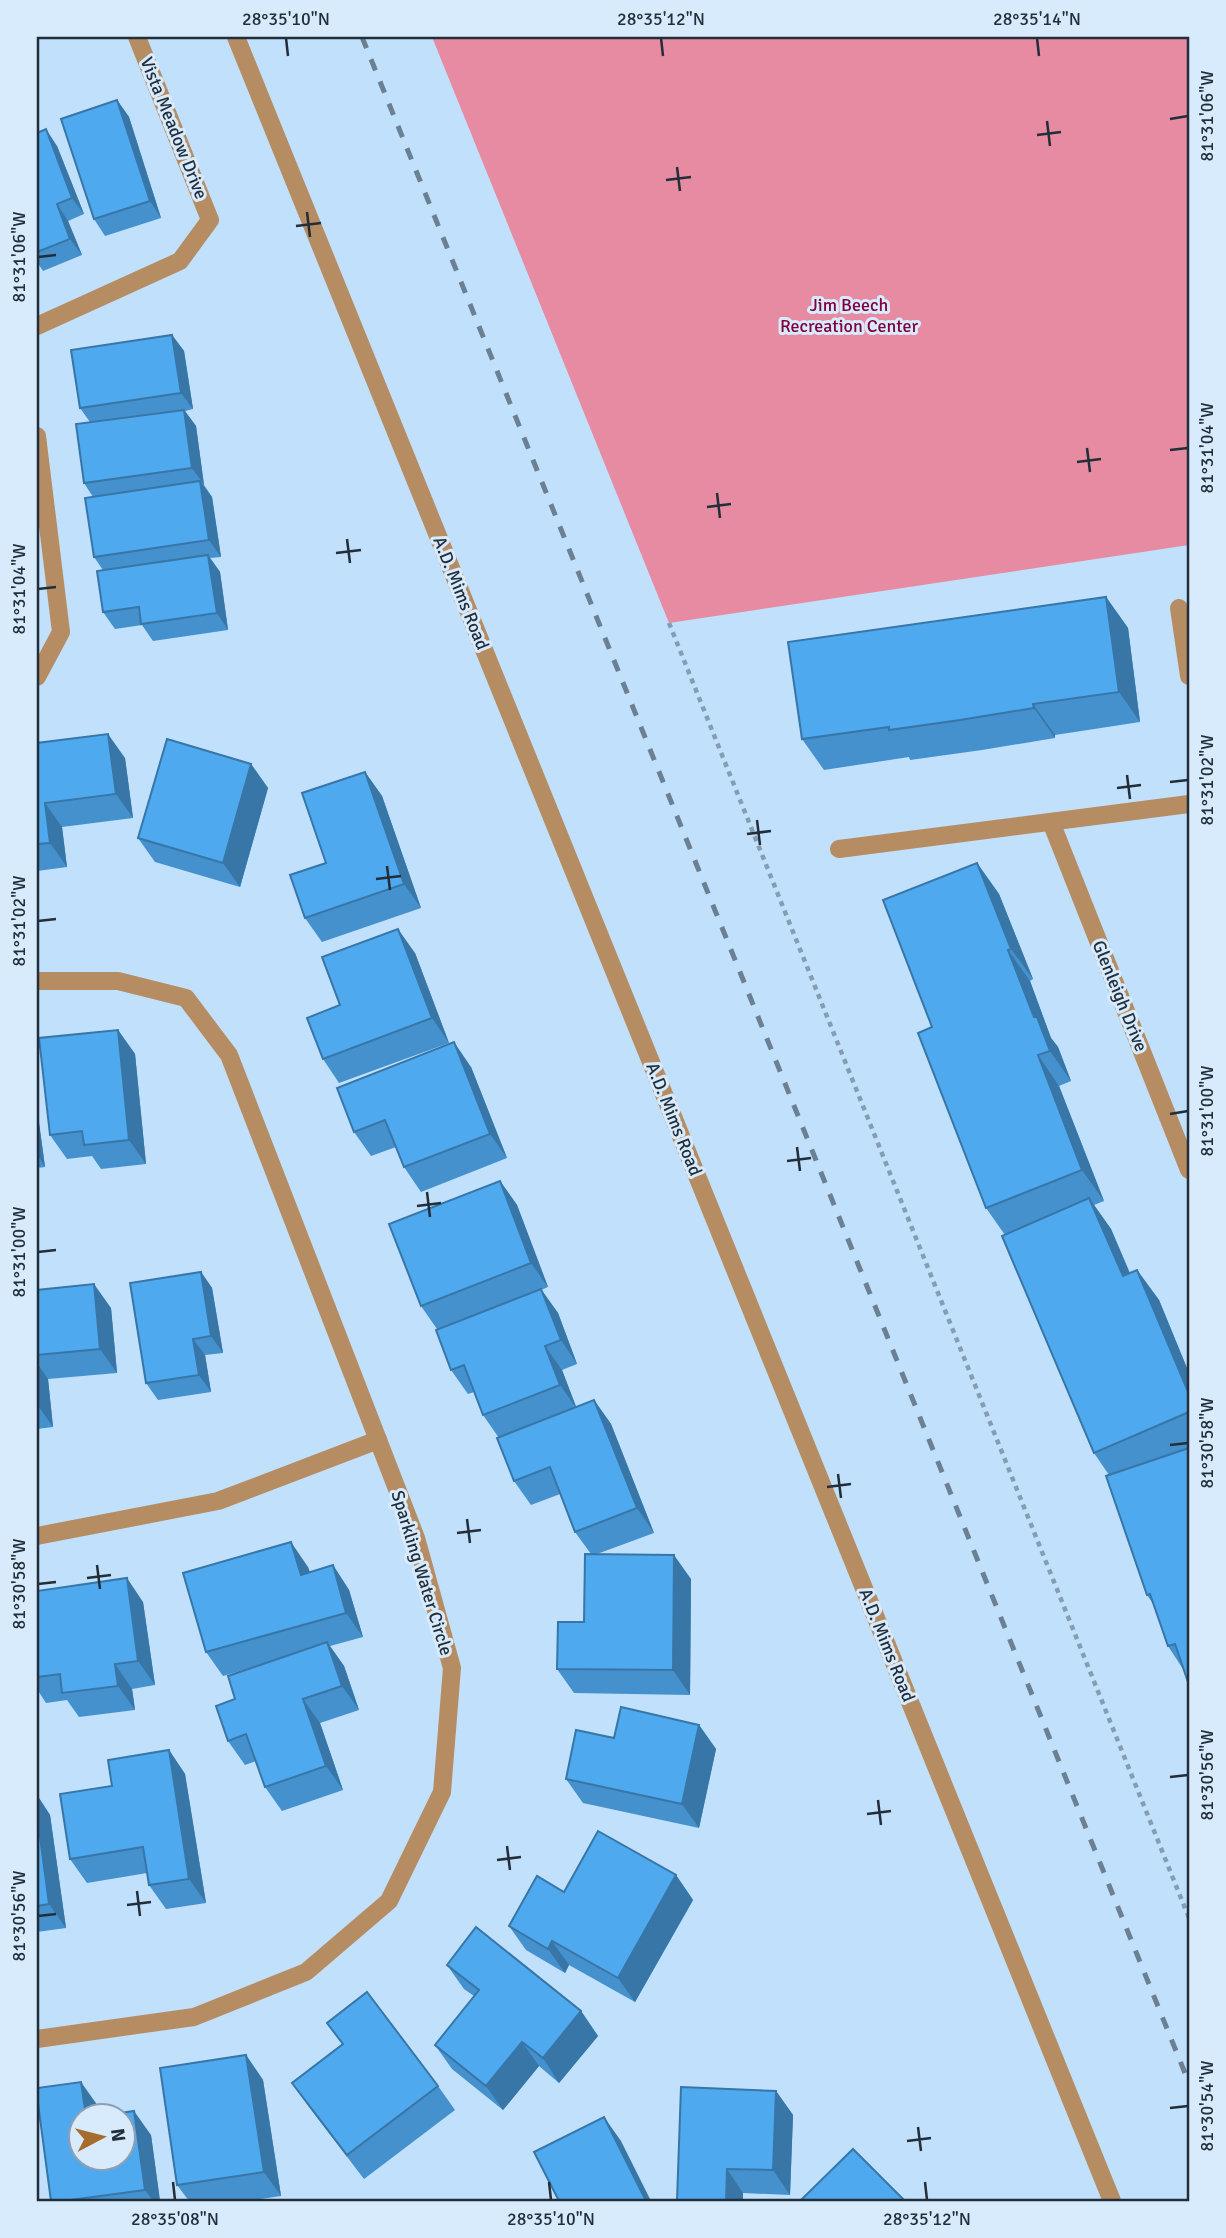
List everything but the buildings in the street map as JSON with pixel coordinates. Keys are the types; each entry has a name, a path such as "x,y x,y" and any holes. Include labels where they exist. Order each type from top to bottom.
{"street":[{"name":"Vista Meadow Drive","path":"37,326 180,261 211,220 138,37"},
{"name":"A.D. Mims Road","path":"236,37 1112,2201"},
{"path":"37,436 61,632 37,677"},
{"path":"1179,608 1189,676"},
{"path":"839,849 1189,804"},
{"name":"Glenleigh Drive","path":"1051,822 1189,1170"},
{"name":"Sparkling Water Circle","path":"37,981 118,981 186,998 229,1055 416,1538 452,1668 442,1792 389,1900 306,1972 194,2017 37,2039"},
{"path":"37,1536 218,1501 378,1440"}],"path":[{"path":"669,623 1189,1918"}],"green space":[{"name":"Jim Beech Recreation Center","path":"432,37 1189,37 1189,545 669,623"}],"railway":[{"path":"362,37 1189,2083"}]}
